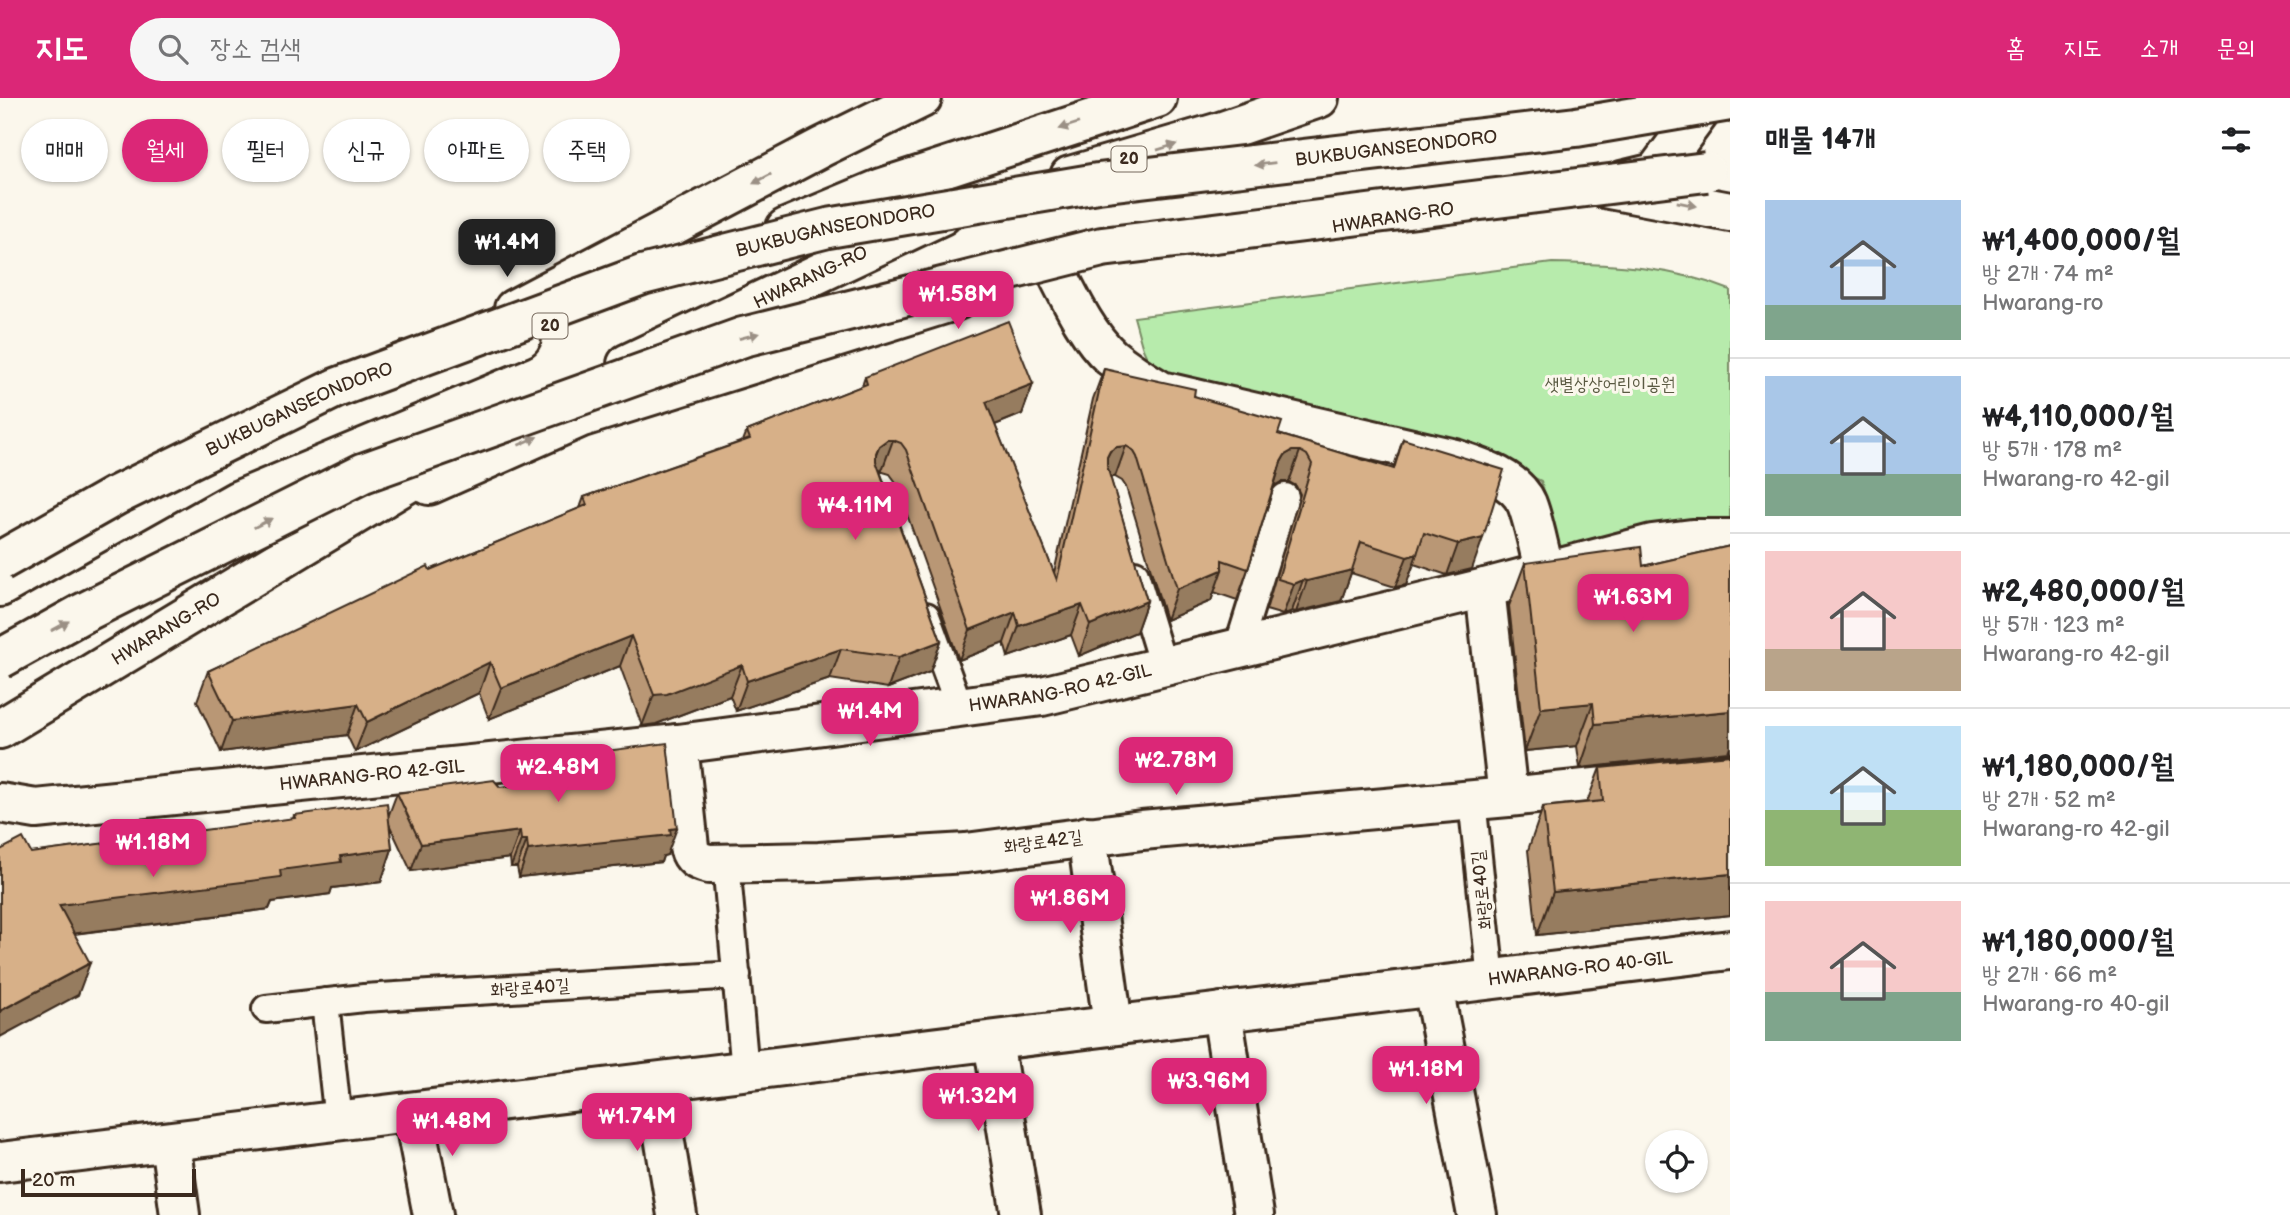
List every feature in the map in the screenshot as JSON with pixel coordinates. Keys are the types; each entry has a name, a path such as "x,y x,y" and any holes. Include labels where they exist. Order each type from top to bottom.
{"main road":[{"path":"219,464 822,147 922,98"},
{"name":"20","path":"0,587 219,464 882,188 1157,98"},
{"name":"HWARANG-RO","path":"0,729 524,413 937,216 1220,132 1319,98"},
{"path":"1597,187 1655,173 1704,105 1705,98"},
{"name":"BUKBUGANSEONDORO","path":"0,561 115,496 336,388 642,275 828,228 1098,183 1576,127 1730,101"},
{"path":"0,659 81,614 363,473 743,337 1102,247 1706,172"},
{"name":"HWARANG-RO","path":"332,528 582,417 1055,270 1597,187 1730,212"},
{"path":"1055,270 1075,310 1109,355 1161,391 1455,459 1499,476 1526,502 1545,573"},
{"name":"HWARANG-RO 42-GIL","path":"0,803 36,809 678,744 1042,696 1485,588 1652,544 1692,539 1730,539"},
{"path":"1485,588 1490,799"},
{"name":"화랑로42길","path":"678,744 692,856 698,862 726,863 819,862 966,853 1087,836 1730,774"},
{"path":"1087,836 1113,1025"},
{"name":"HWARANG-RO 40-GIL","path":"0,1162 1730,950"},
{"path":"1433,986 1477,1215"},
{"path":"1222,1012 1254,1215"},
{"path":"993,1041 1021,1215"},
{"path":"655,1083 677,1215"},
{"path":"413,1113 433,1215"},
{"path":"170,1142 180,1215"}],"lane":[{"path":"1238,648 1285,497"},
{"path":"1127,546 1163,666"},
{"path":"917,590 959,706"},
{"name":"화랑로40길","path":"1490,799 1491,979"},
{"path":"726,863 745,1071"},
{"name":"화랑로40길","path":"266,1009 324,1002 737,975"},
{"path":"324,1002 338,1121"}],"green space":[{"name":"샛별상상어린이공원","path":"1552,263 1598,264 1665,272 1730,290 1730,522 1562,553 1541,481 1467,445 1180,380 1146,356 1134,317"}],"building":[{"path":"1008,321 1033,384 986,402 1057,580 1104,369 1195,389 1194,396 1282,422 1278,434 1394,469 1403,439 1504,470 1483,538 1458,544 1424,533 1417,554 1407,557 1361,542 1352,570 1294,584 1278,579 1312,464 1307,455 1292,451 1285,455 1281,462 1248,569 1222,560 1222,570 1177,589 1137,457 1133,450 1126,446 1117,447 1110,451 1107,466 1147,601 1090,625 1082,605 1019,626 1015,612 970,630 906,450 901,443 887,440 879,446 876,461 941,641 899,657 841,649 747,681 742,665 667,694 654,695 631,636 501,688 490,662 367,722 358,704 232,721 208,671 428,566 430,570 587,505 584,497 750,439 747,431 867,384 865,377"},
{"path":"1730,546 1730,711 1595,724 1593,703 1541,708 1525,563 1641,547 1643,566"},
{"path":"667,743 677,828 670,829 671,835 528,850 527,840 521,840 520,831 421,844 397,793 494,780 500,787 570,780 567,756"},
{"path":"1730,755 1730,874 1553,892 1543,807 1603,801 1600,768"},
{"path":"387,803 392,849 340,856 341,862 280,870 281,877 59,905 90,963 0,1011 0,850 23,838 31,853"}]}
